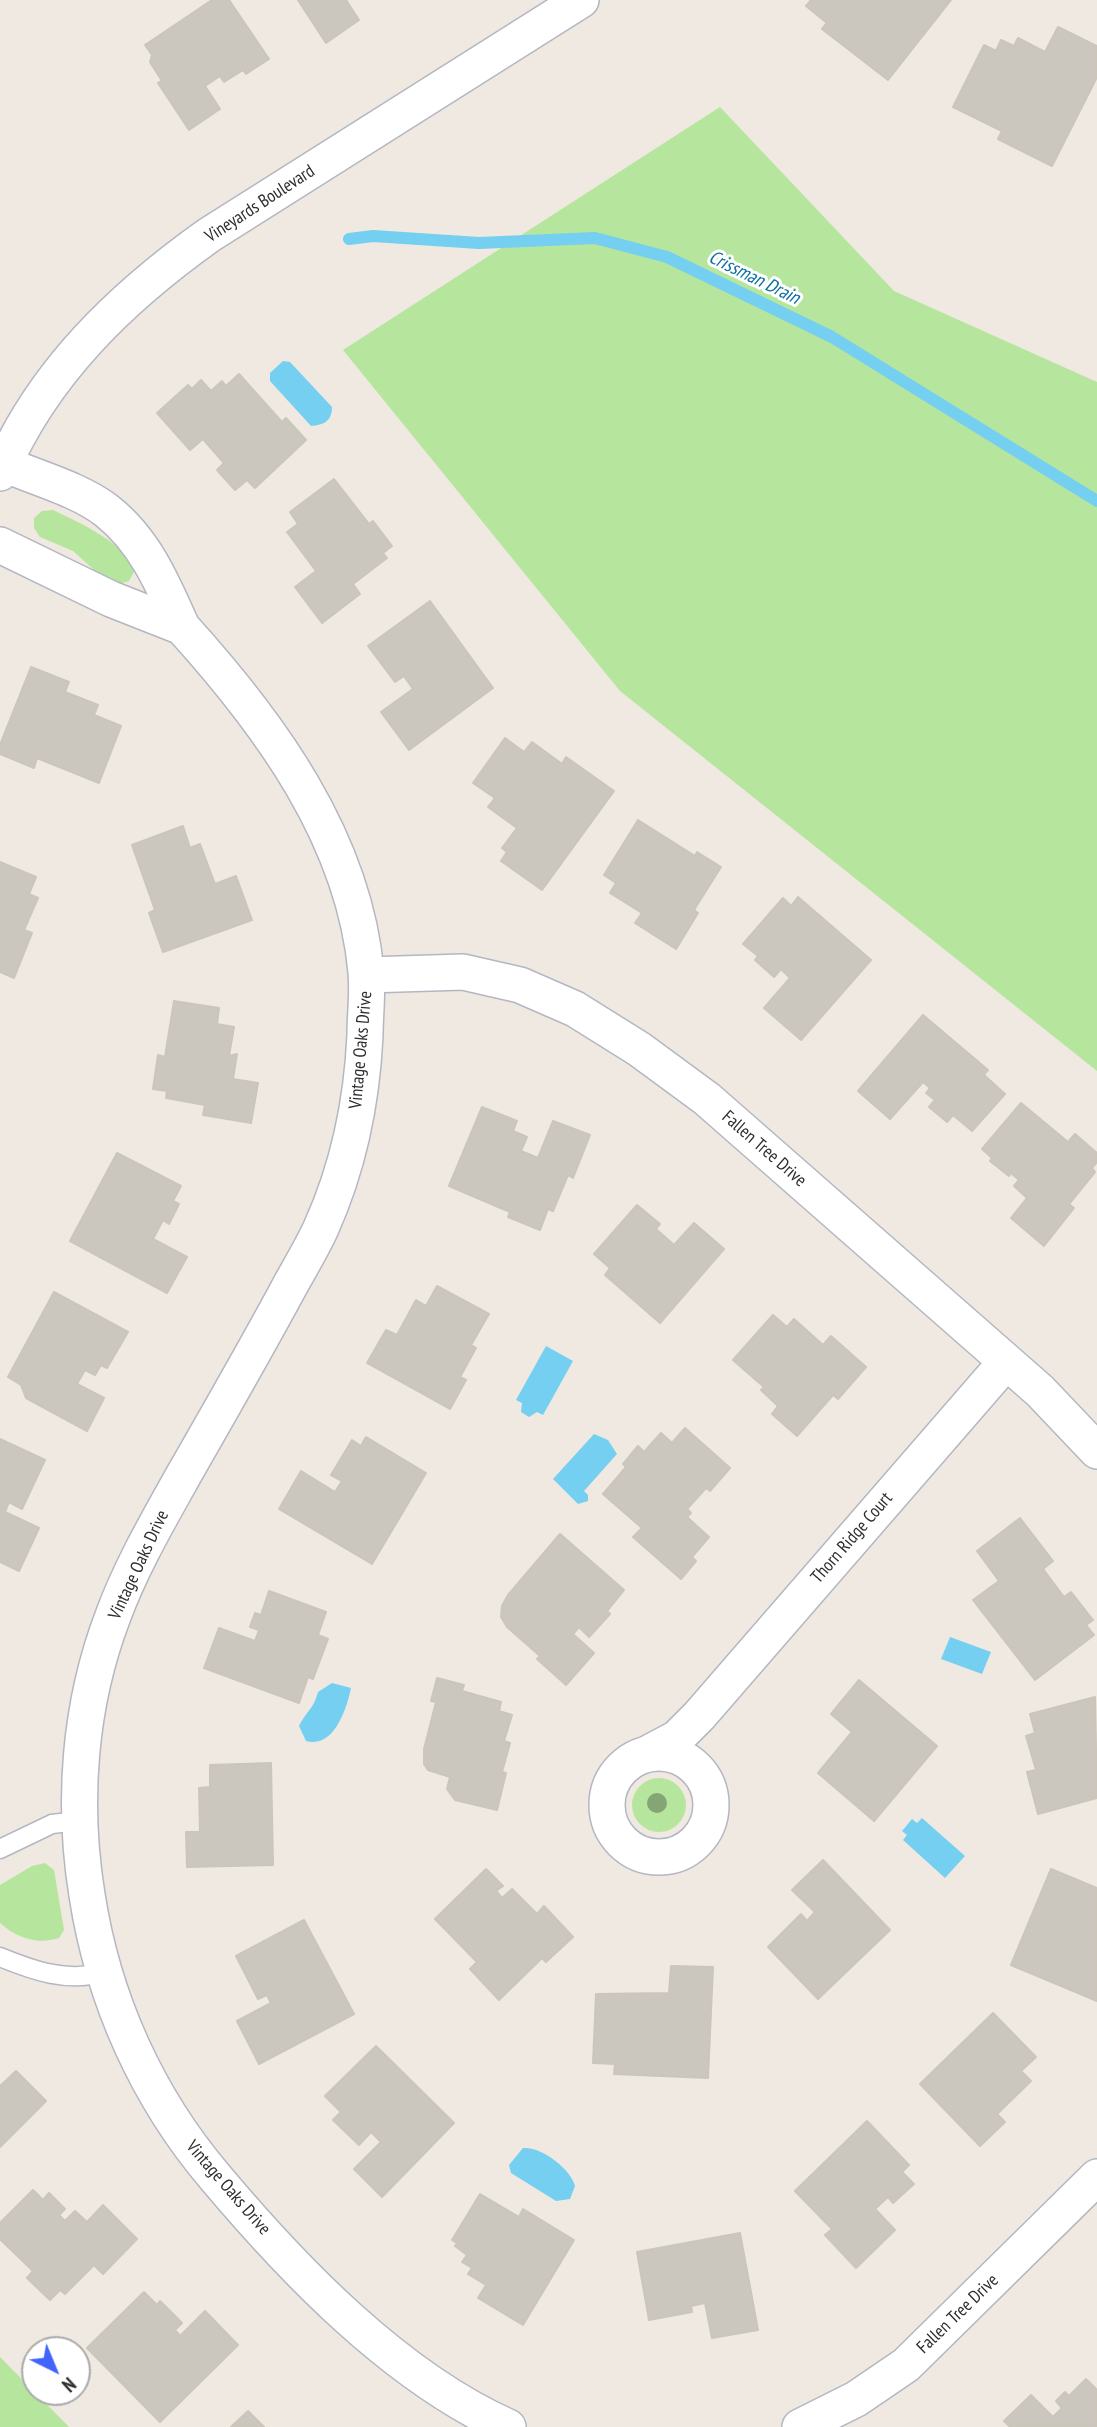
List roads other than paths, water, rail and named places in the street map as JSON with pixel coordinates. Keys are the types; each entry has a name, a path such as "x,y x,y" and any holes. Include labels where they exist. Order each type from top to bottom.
{"street":[{"name":"Vineyards Boulevard","path":"2,468 27,421 67,363 109,314 166,266 209,235 581,0"},
{"name":"Vintage Oaks Drive","path":"2,468 106,510 130,534 155,566 182,627 220,669 284,753 323,822 344,875 360,931 367,975 363,1063 350,1146 321,1228 146,1542 113,1617 89,1697 78,1821 89,1912 102,1973 132,2048 155,2091 189,2147 234,2200 339,2308 426,2383 508,2427"},
{"name":"Vintage Oaks Drive","path":"0,545 111,600 182,627"},
{"name":"Fallen Tree Drive","path":"367,975 463,972 520,985 575,1009 639,1049 707,1098 1065,1415 1097,1451"},
{"name":"Thorn Ridge Court","path":"699,1716 706,1781 711,1798 710,1815 704,1831 693,1844 678,1854 662,1857 636,1852 617,1836 609,1821 606,1804 610,1787 618,1772 631,1760 677,1738 699,1716 1006,1362"},
{"path":"647,1754 665,1753 681,1758 695,1767 706,1781"},
{"name":"Fallen Tree Drive","path":"800,2427 856,2399 906,2365 1097,2177"}],"lane":[{"path":"0,1849 52,1824 78,1821"},
{"path":"0,1957 55,1976 79,1979 102,1973"}],"water":[{"path":"283,361 290,362 332,407 331,416 320,425 311,426 270,381 270,373"},
{"path":"546,1346 573,1361 543,1415 537,1412 529,1417 521,1412 522,1403 516,1400"},
{"path":"594,1434 608,1440 617,1454 584,1491 588,1495 588,1501 578,1504 553,1479"},
{"path":"950,1637 991,1652 982,1674 941,1659"},
{"path":"332,1683 351,1688 338,1725 324,1739 306,1741 299,1726 318,1692"},
{"path":"922,1818 965,1856 945,1878 903,1840 907,1835 902,1831 912,1819 917,1823"},
{"path":"523,2148 538,2151 562,2166 575,2186 570,2199 556,2201 511,2173 509,2165"}],"waterway":[{"name":"Crissman Drain","path":"349,239 373,236 479,243 595,238 667,257 832,337 1097,501"}]}
